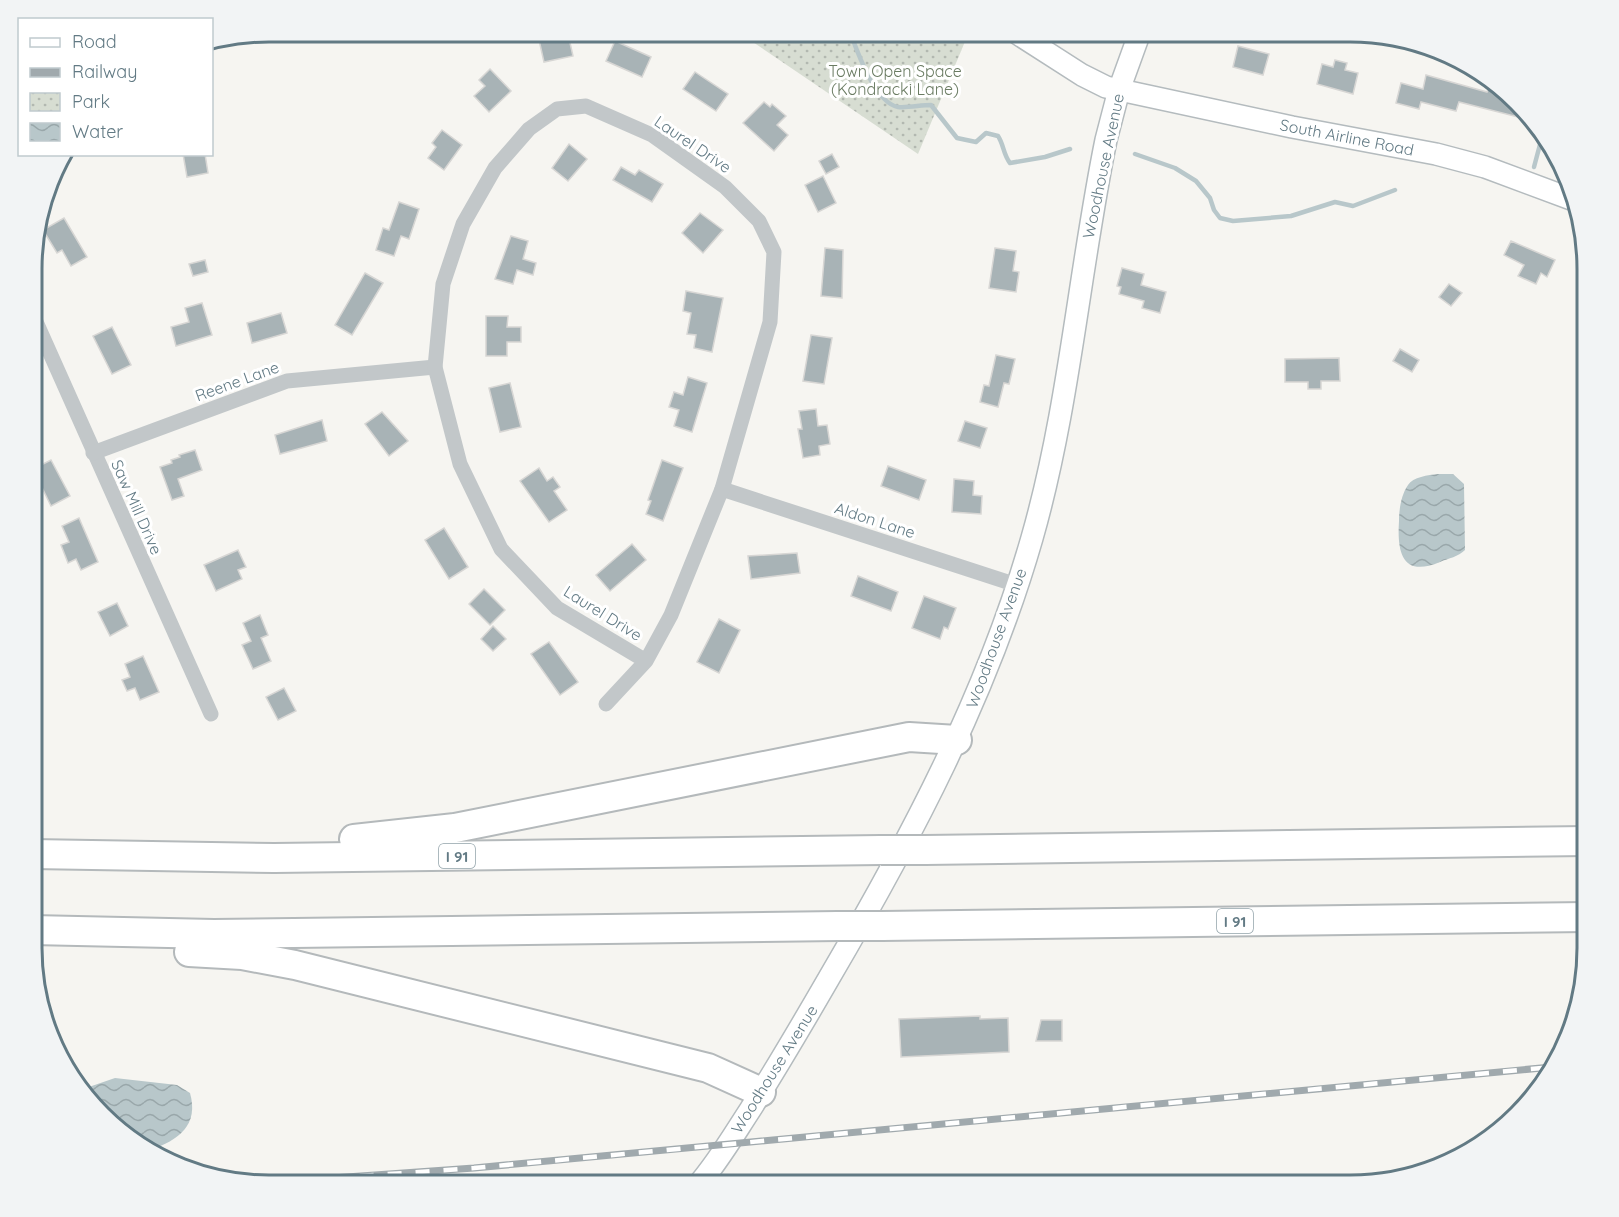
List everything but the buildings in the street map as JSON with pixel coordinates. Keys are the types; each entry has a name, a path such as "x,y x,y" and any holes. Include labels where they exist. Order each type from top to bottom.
{"highway":[{"path":"247,858 302,841 388,837 465,826 909,737 957,740"},
{"name":"I 91","path":"42,854 247,858 1577,841"},
{"name":"I 91","path":"42,930 204,934 1577,917"},
{"path":"106,933 157,950 242,955 295,965 708,1068 761,1092"}],"main road":[{"name":"South Airline Road","path":"1030,42 1089,80 1119,90 1292,127 1436,154 1485,167 1565,197"},
{"name":"Woodhouse Avenue","path":"706,1175 761,1092 909,838 957,740 1017,585 1050,463 1101,166 1119,90 1136,42"}],"street":[{"name":"Laurel Drive","path":"606,704 646,662 670,615 722,489 770,322 774,252 759,221 725,187 652,135 586,106 557,108 529,129 495,168 463,224 443,284 435,367 460,464 501,549 557,608 646,662"},
{"name":"Saw Mill Drive","path":"42,336 212,714"},
{"name":"Reene Lane","path":"93,453 287,381 435,367"},
{"name":"Aldon Lane","path":"722,489 1017,585"}],"green space":[{"name":"Town Open Space (Kondracki Lane)","path":"753,42 965,42 918,154"}],"water":[{"path":"1438,474 1453,474 1464,484 1465,550 1440,562 1417,567 1404,559 1401,552 1399,512 1401,503 1410,482"},
{"path":"115,1078 177,1085 190,1093 192,1114 184,1130 178,1136 158,1147 119,1119 90,1087"}],"waterway":[{"path":"854,42 868,75 882,96 898,107 931,105 957,138 976,142 986,133 998,136 1010,163 1045,157 1070,149"},
{"path":"1534,167 1540,144"},
{"path":"1135,154 1175,168 1196,181 1210,198 1220,218 1233,221 1291,216 1335,202 1353,206 1395,190"}],"railway":[{"path":"375,1175 474,1168 1543,1068"}]}
